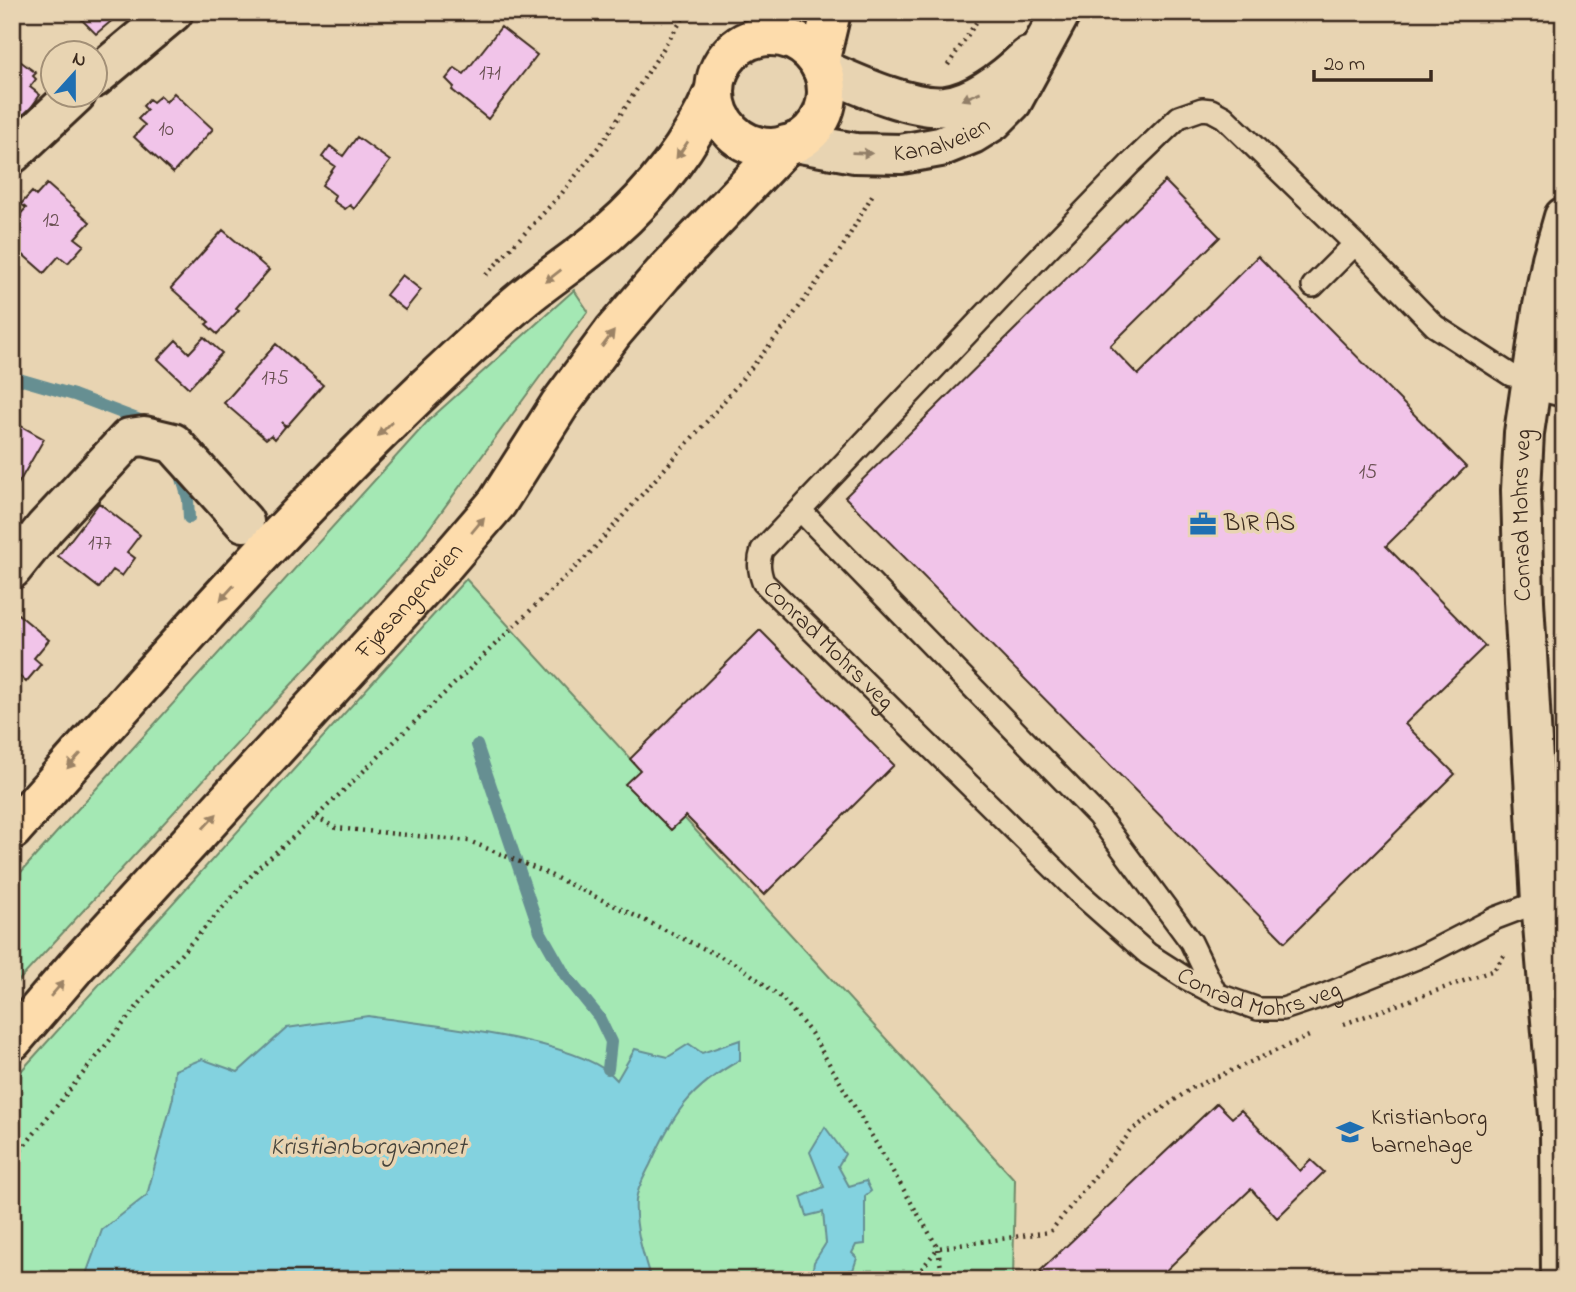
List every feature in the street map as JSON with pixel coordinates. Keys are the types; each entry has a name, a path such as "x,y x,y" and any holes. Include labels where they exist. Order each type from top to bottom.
{"highway":[{"path":"820,66 831,12"},
{"path":"12,830 291,523 427,387 524,298 607,234 639,204 687,144 704,116 715,90 720,67 743,29 760,37 782,37 797,42 809,51 820,66 826,81 825,106 814,127 790,144 757,146 731,131 716,105 715,90"},
{"name":"Fjøsangerveien","path":"12,1041 77,965 442,567 497,503 561,404 614,331 663,275 790,144"}],"street":[{"path":"108,66 173,12"},
{"name":"Kanalveien","path":"820,66 871,90 916,103 945,106 973,97 1006,78 1053,27"},
{"name":"Kanalveien","path":"790,144 855,153 901,154 940,147 972,134 993,121 1012,102 1053,27"},
{"path":"12,154 61,108"},
{"name":"Conrad Mohrs veg","path":"1561,1280 1560,1128 1541,901 1551,861 1524,601 1521,490 1524,433 1548,383 1552,259 1564,217"},
{"path":"12,569 45,528 129,438 144,436 173,443 244,522"}],"lane":[{"name":"Conrad Mohrs veg","path":"1541,901 1496,918 1424,955 1283,1009 1258,1009 1216,993 1187,979 1148,954 1077,892 771,591 763,582 759,559 762,550 1131,163 1178,117 1202,109 1211,110 1224,117 1436,326 1511,374 1548,383"},
{"path":"1313,286 1355,244"},
{"path":"800,510 1098,816 1191,942 1216,993"}],"path":[{"path":"943,72 983,12"},
{"path":"12,1161 166,971 260,866 316,817 589,554 707,422 786,325 834,259 876,189"},
{"path":"316,817 335,828 469,841 544,872 740,966 782,998 811,1033 938,1248 943,1280"},
{"path":"1342,1024 1494,970 1541,901"},
{"path":"913,1280 938,1248 1050,1232 1133,1129 1192,1088 1316,1033"}],"green space":[{"path":"574,290 588,311 406,560 12,988 12,882 429,420"},
{"path":"466,579 1015,1180 1013,1280 12,1280 12,1081"}],"water":[{"name":"Kristianborgvannet","path":"368,1016 462,1029 537,1044 571,1054 598,1066 617,1080 635,1049 668,1057 689,1044 702,1053 740,1040 740,1060 708,1081 684,1104 667,1131 640,1186 636,1200 636,1220 651,1280 84,1280 102,1230 147,1195 173,1098 175,1070 202,1059 238,1072 287,1028"},
{"path":"825,1127 845,1154 838,1166 849,1186 866,1181 871,1191 865,1196 865,1244 856,1245 852,1253 857,1258 853,1270 850,1270 850,1280 811,1280 814,1262 826,1243 823,1212 807,1216 801,1197 824,1187 810,1152"}],"building":[{"path":"74,12 122,12 96,34"},
{"path":"501,27 537,55 488,119 452,90 454,87 446,79 455,68 464,74"},
{"path":"12,55 36,73 33,76 36,79 30,87 38,93 38,98 25,116 12,106"},
{"path":"174,93 213,129 173,173 134,137 145,125 138,119 147,110 143,106 149,99 153,102 160,96 166,102"},
{"path":"357,137 390,161 354,209 350,205 345,209 333,201 335,195 322,185 335,166 322,157 330,146 343,156"},
{"path":"1165,181 1220,237 1110,346 1138,375 1258,256 1466,467 1386,546 1485,646 1405,724 1455,774 1285,942 845,497"},
{"path":"47,184 90,222 75,238 84,245 68,263 59,256 44,273 12,245 12,223 26,208 21,204 32,192 36,196"},
{"path":"223,230 269,270 217,334 206,324 209,322 171,288"},
{"path":"402,275 421,290 405,310 386,295"},
{"path":"204,337 222,353 189,388 158,359 176,340 189,353"},
{"path":"276,344 323,385 287,426 282,422 285,427 275,439 271,435 266,439 224,403"},
{"path":"12,421 44,439 18,484 12,480"},
{"path":"99,503 140,535 127,552 135,558 122,576 113,570 99,588 58,556"},
{"path":"12,609 49,640 34,658 41,664 26,682 19,676 12,684"},
{"path":"760,630 894,765 764,895 686,816 671,830 625,784 640,770 630,759"},
{"path":"1217,1103 1232,1118 1241,1110 1300,1171 1311,1160 1324,1172 1277,1218 1251,1189 1156,1280 1048,1280 1040,1271"}],"waterway":[{"path":"12,377 74,395 148,423"},
{"path":"179,468 188,499 189,518"},
{"path":"477,745 540,931 565,975 599,1017 611,1042 608,1069"}],"place":[{"name":"BIR AS","path":"1203,524"},
{"name":"Kristianborg barnehage","path":"1350,1132"}]}
